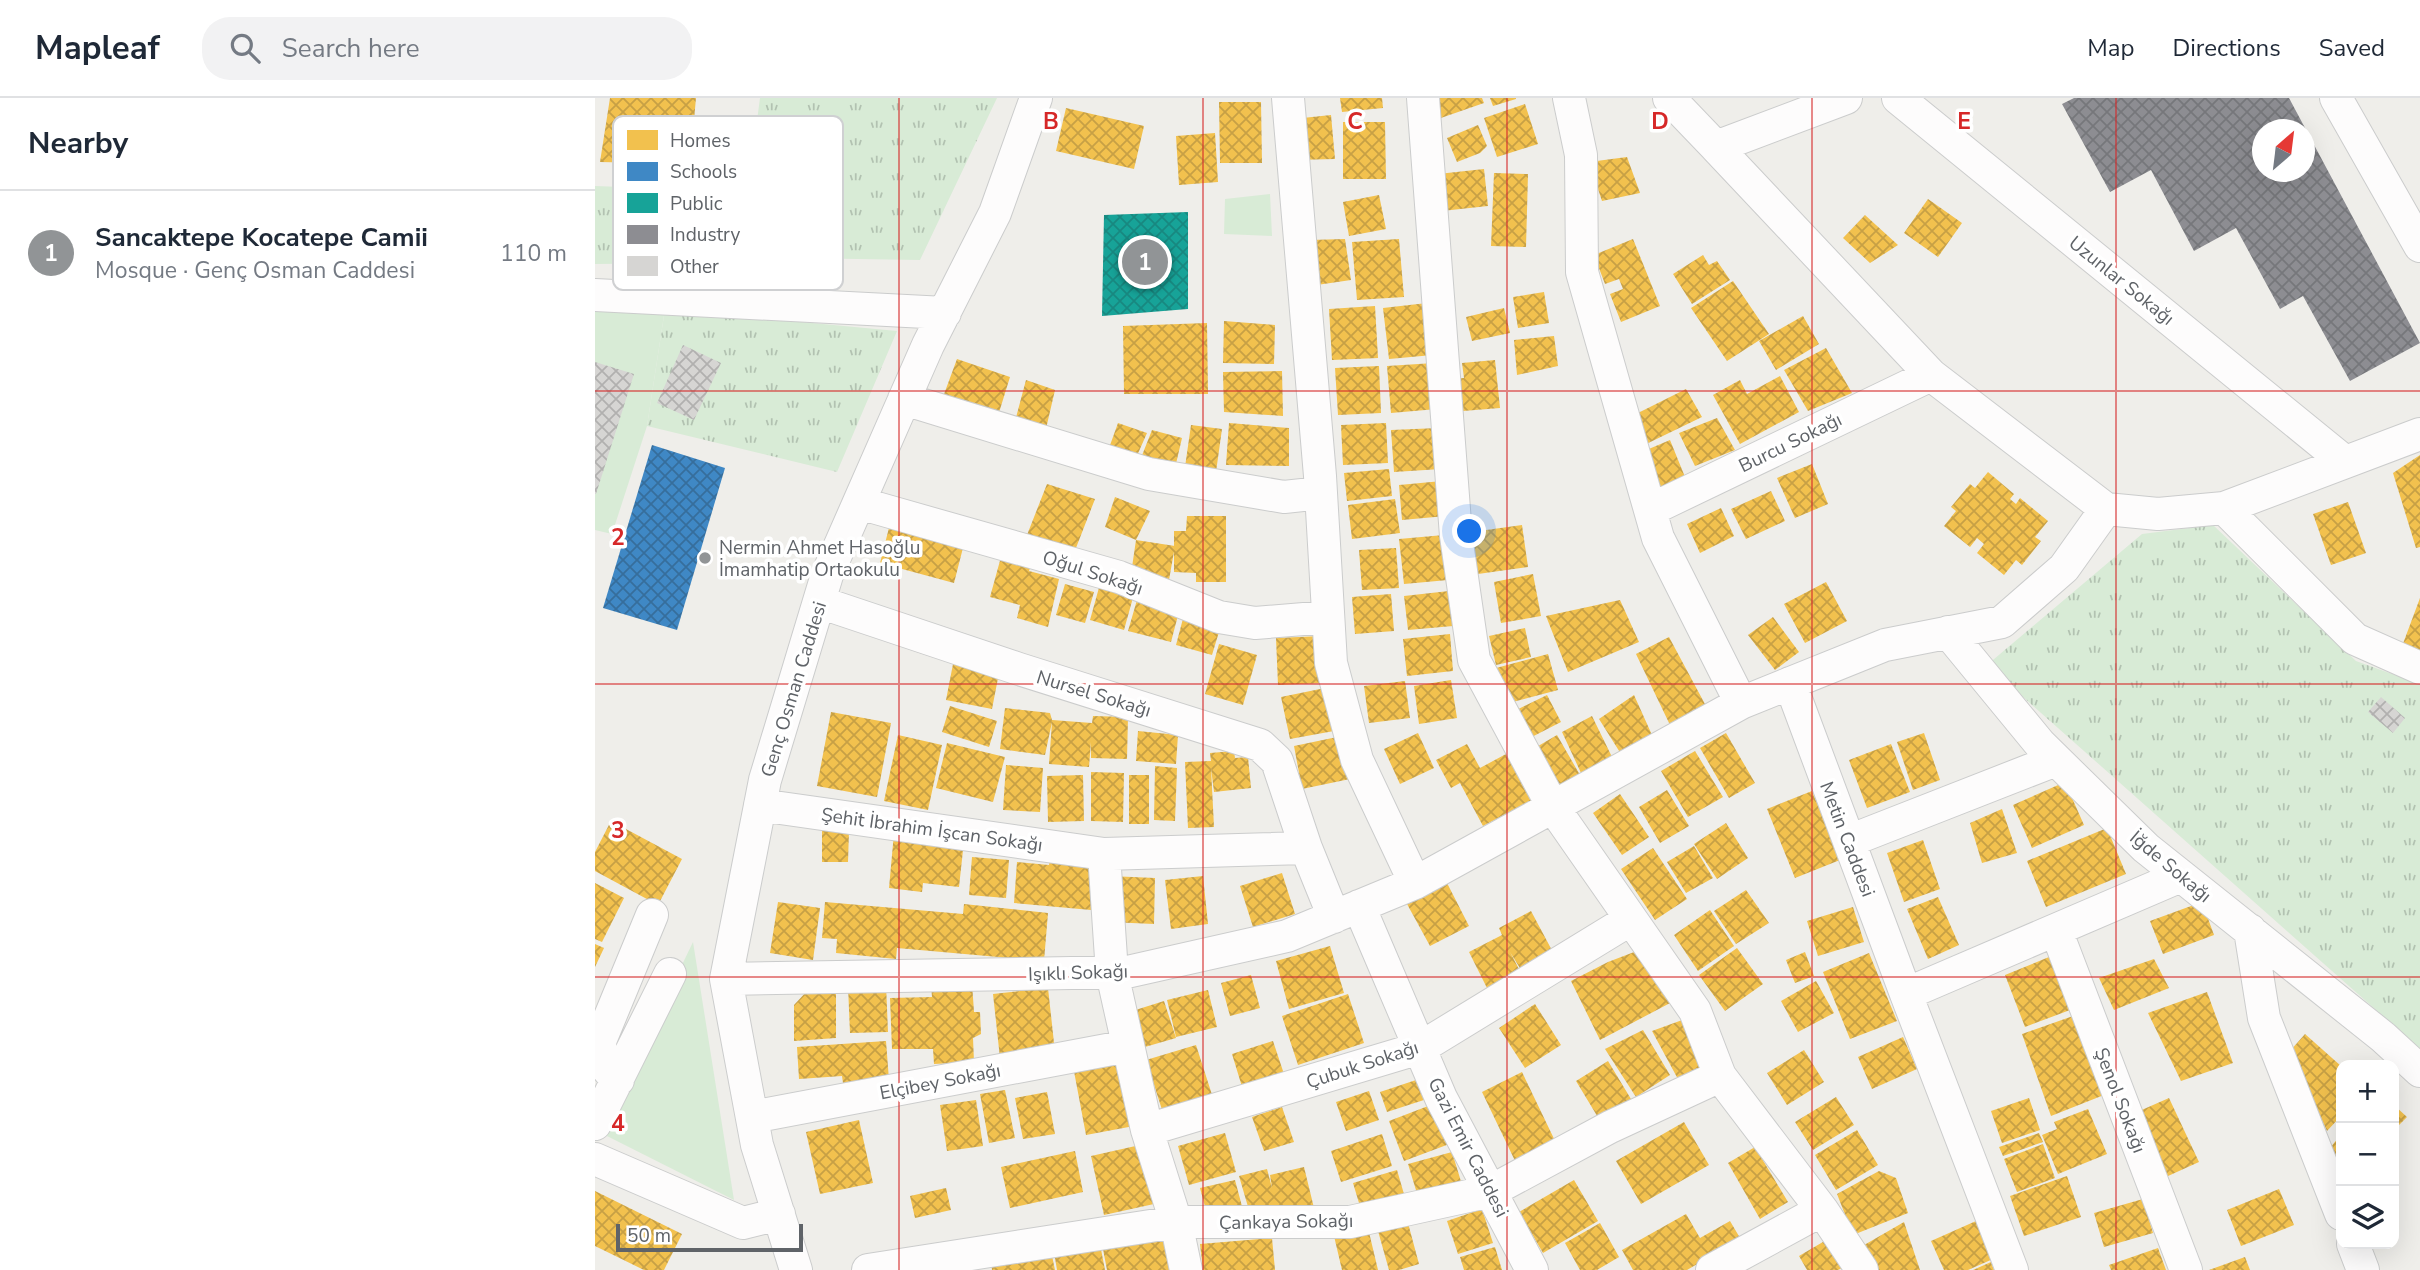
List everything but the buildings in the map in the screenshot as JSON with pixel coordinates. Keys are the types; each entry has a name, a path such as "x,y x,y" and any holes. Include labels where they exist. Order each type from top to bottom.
{"street":[{"name":"Genç Osman Caddesi","path":"796,1270 757,1145 726,979 760,804 827,575 904,399 995,213 1035,98"},
{"path":"1288,98 1321,493 1331,663 1357,760 1415,883"},
{"path":"1423,98 1456,536 1474,660 1553,807 1695,1011 1720,1076 1822,1210 1862,1270"},
{"path":"1569,98 1581,155 1582,272 1658,538 1741,703"},
{"path":"1669,98 1931,375 2106,509 2158,514 2224,508 2420,434"},
{"path":"1716,147 1846,98"},
{"name":"Uzunlar Sokağı","path":"1898,98 2345,462"},
{"path":"2336,98 2420,246"},
{"path":"595,295 945,313"},
{"name":"Burcu Sokağı","path":"1650,510 1931,375"},
{"path":"904,399 1149,474 1284,497 1321,493"},
{"name":"Oğul Sokağı","path":"859,502 1119,577 1219,617 1255,623 1328,617"},
{"path":"2224,508 2355,639 2420,667"},
{"name":"Işıklı Sokağı","path":"726,979 1127,972 1287,936 1415,883 1741,703 1885,645 2002,622 2064,568 2106,509"},
{"name":"Nursel Sokağı","path":"819,602 1260,745 1277,761 1306,848 1347,912"},
{"name":"İğde Sokağı","path":"1948,632 2040,744 2146,848 2383,1037 2420,1071"},
{"name":"Metin Caddesi","path":"1790,683 2012,1270"},
{"path":"1849,841 2056,760"},
{"name":"Şehit İbrahim İşcan Sokağı","path":"760,804 1104,854 1306,848"},
{"path":"1104,854 1112,972 1147,1130 1175,1222 1186,1270"},
{"path":"1906,994 2181,876"},
{"name":"Gazi Emir Caddesi","path":"1347,912 1420,1048 1441,1098 1532,1270"},
{"path":"618,1080 605,1067 600,1041 652,915"},
{"name":"Çubuk Sokağı","path":"1147,1130 1420,1048 1631,919"},
{"name":"Şenol Sokağı","path":"2056,930 2186,1270"},
{"path":"2250,930 2264,1018 2336,1201"},
{"path":"595,1124 670,974"},
{"name":"Elçibey Sokağı","path":"752,1117 1128,1046"},
{"name":"Çankaya Sokağı","path":"868,1270 1175,1222 1350,1222 1491,1191 1609,1127 1720,1076"},
{"path":"595,1159 743,1223 779,1214"},
{"path":"1712,1270 1822,1210"},
{"path":"2355,1249 2363,1270"}],"green space":[{"path":"760,98 997,98 920,260 843,259 843,116 758,116"},
{"path":"595,186 613,187 613,264 595,264"},
{"path":"1270,194 1272,236 1224,234 1225,199"},
{"path":"665,309 897,331 837,472 647,426"},
{"path":"665,309 647,426 612,534 595,530 595,312"},
{"path":"2213,525 2356,661 2420,684 2420,1049 1987,665 2142,534"},
{"path":"693,942 734,1200 601,1133"}],"place":[{"name":"Sancaktepe Kocatepe Camii","path":"1145,262"},
{"name":"Nermin Ahmet Hasoğlu İmamhatip Ortaokulu","path":"705,558"}]}
